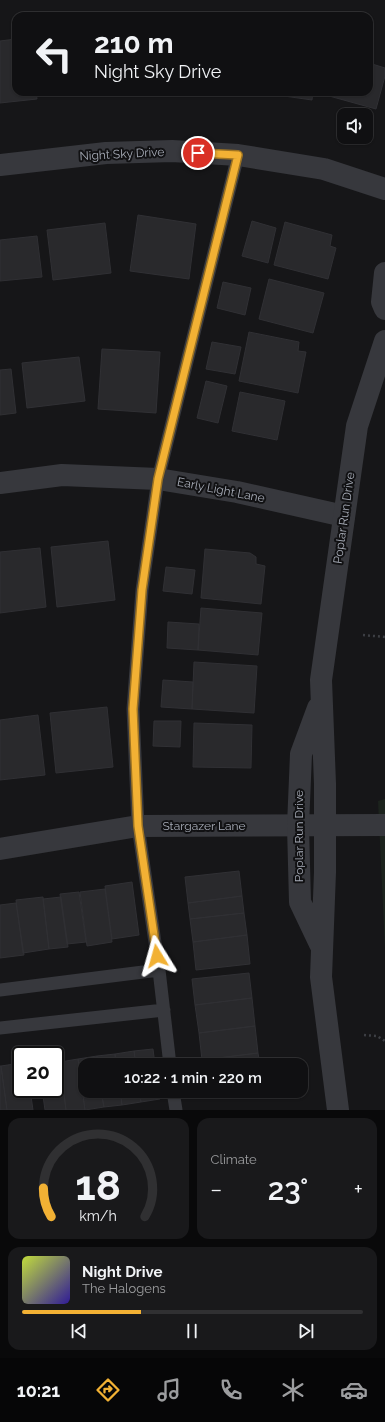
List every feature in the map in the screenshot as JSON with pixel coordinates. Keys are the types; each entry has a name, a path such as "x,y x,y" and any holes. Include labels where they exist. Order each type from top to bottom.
{"street":[{"name":"Night Sky Drive","path":"0,165 106,153 172,151 238,155 324,169 385,189"},
{"path":"385,273 382,302 385,309"},
{"name":"Poplar Run Drive","path":"338,1110 321,977 325,872 325,784 321,680 357,426 385,341"},
{"name":"Early Light Lane","path":"0,483 62,475 158,479 237,492 344,516"},
{"name":"Poplar Run Drive","path":"322,699 301,754 298,826 300,902 322,948"},
{"name":"Stargazer Lane","path":"0,849 138,826 385,825"}],"lane":[{"path":"169,1058 159,970 138,826 133,709 142,590 158,479 238,155"},
{"path":"0,990 159,970"},
{"path":"0,1028 164,1010"},
{"path":"174,1098 176,1110"}],"path":[{"path":"363,635 385,637"},
{"path":"364,1035 377,1036 385,1041"}],"shaded area":[{"path":"385,799 385,949 378,801"}],"building":[{"path":"12,40 12,96 37,96 37,99 0,103 0,41"},
{"path":"373,64 385,68 385,76 376,109 329,96 373,96"},
{"path":"284,96 312,96 312,100"},
{"path":"138,215 196,224 189,279 130,271"},
{"path":"252,221 276,228 268,263 242,256"},
{"path":"285,222 332,235 330,246 336,248 328,279 274,265"},
{"path":"105,223 111,273 53,280 47,230"},
{"path":"37,236 42,277 0,281 0,240"},
{"path":"269,279 324,293 313,333 259,319"},
{"path":"223,282 251,288 245,315 217,308"},
{"path":"249,332 299,342 298,351 306,352 298,393 239,381"},
{"path":"212,342 241,347 235,374 206,369"},
{"path":"102,349 160,352 156,413 98,409"},
{"path":"79,357 85,401 27,408 22,363"},
{"path":"11,369 16,413 0,415 0,370"},
{"path":"206,381 227,386 218,423 197,418"},
{"path":"240,392 285,401 277,440 232,431"},
{"path":"108,541 115,600 57,607 51,547"},
{"path":"40,548 46,607 0,613 0,552"},
{"path":"205,549 250,553 256,557 256,564 265,566 261,604 201,598"},
{"path":"166,567 195,570 192,594 163,591"},
{"path":"201,608 262,613 258,655 198,650"},
{"path":"168,622 199,624 198,650 167,648"},
{"path":"194,662 257,666 254,713 192,709"},
{"path":"163,680 193,682 192,709 161,707"},
{"path":"107,707 113,767 56,773 50,713"},
{"path":"38,715 45,775 0,780 0,720"},
{"path":"154,721 181,721 180,747 153,746"},
{"path":"194,723 252,725 251,768 193,767"},
{"path":"239,871 242,896 188,903 185,877"},
{"path":"132,882 139,935 112,939 105,886"},
{"path":"105,889 112,942 87,946 80,892"},
{"path":"79,892 86,942 67,944 60,894"},
{"path":"242,896 244,913 190,919 188,903"},
{"path":"43,897 49,949 23,953 16,900"},
{"path":"61,897 68,947 49,949 43,899"},
{"path":"16,903 24,955 0,958 0,905"},
{"path":"244,913 247,935 193,942 190,919"},
{"path":"247,935 250,964 196,970 193,942"},
{"path":"249,973 252,998 195,1005 192,979"},
{"path":"252,998 255,1026 199,1033 195,1005"},
{"path":"255,1026 258,1053 218,1058 202,1058 199,1033"},
{"path":"153,1049 154,1058 135,1058 134,1051"},
{"path":"134,1051 135,1058 115,1058 115,1054"},
{"path":"258,1053 259,1058 218,1058"},
{"path":"115,1054 115,1058 97,1058 97,1056"},
{"path":"97,1056 97,1058 84,1058"},
{"path":"78,1059 78,1098 83,1098 85,1110 66,1110 64,1094 64,1061"},
{"path":"12,1064 12,1098 31,1098 33,1110 7,1110 1,1066"},
{"path":"1,1066 7,1110 0,1110"},
{"path":"64,1094 66,1110 45,1110 43,1098 64,1098"},
{"path":"83,1098 102,1098 104,1107 85,1110"},
{"path":"102,1098 121,1098 122,1105 104,1107"},
{"path":"121,1098 140,1098 141,1102 122,1105"},
{"path":"140,1098 160,1098 160,1099 141,1102"}],"route":[{"path":"157,956 138,826 133,709 142,590 158,479 238,155 198,153"}]}
